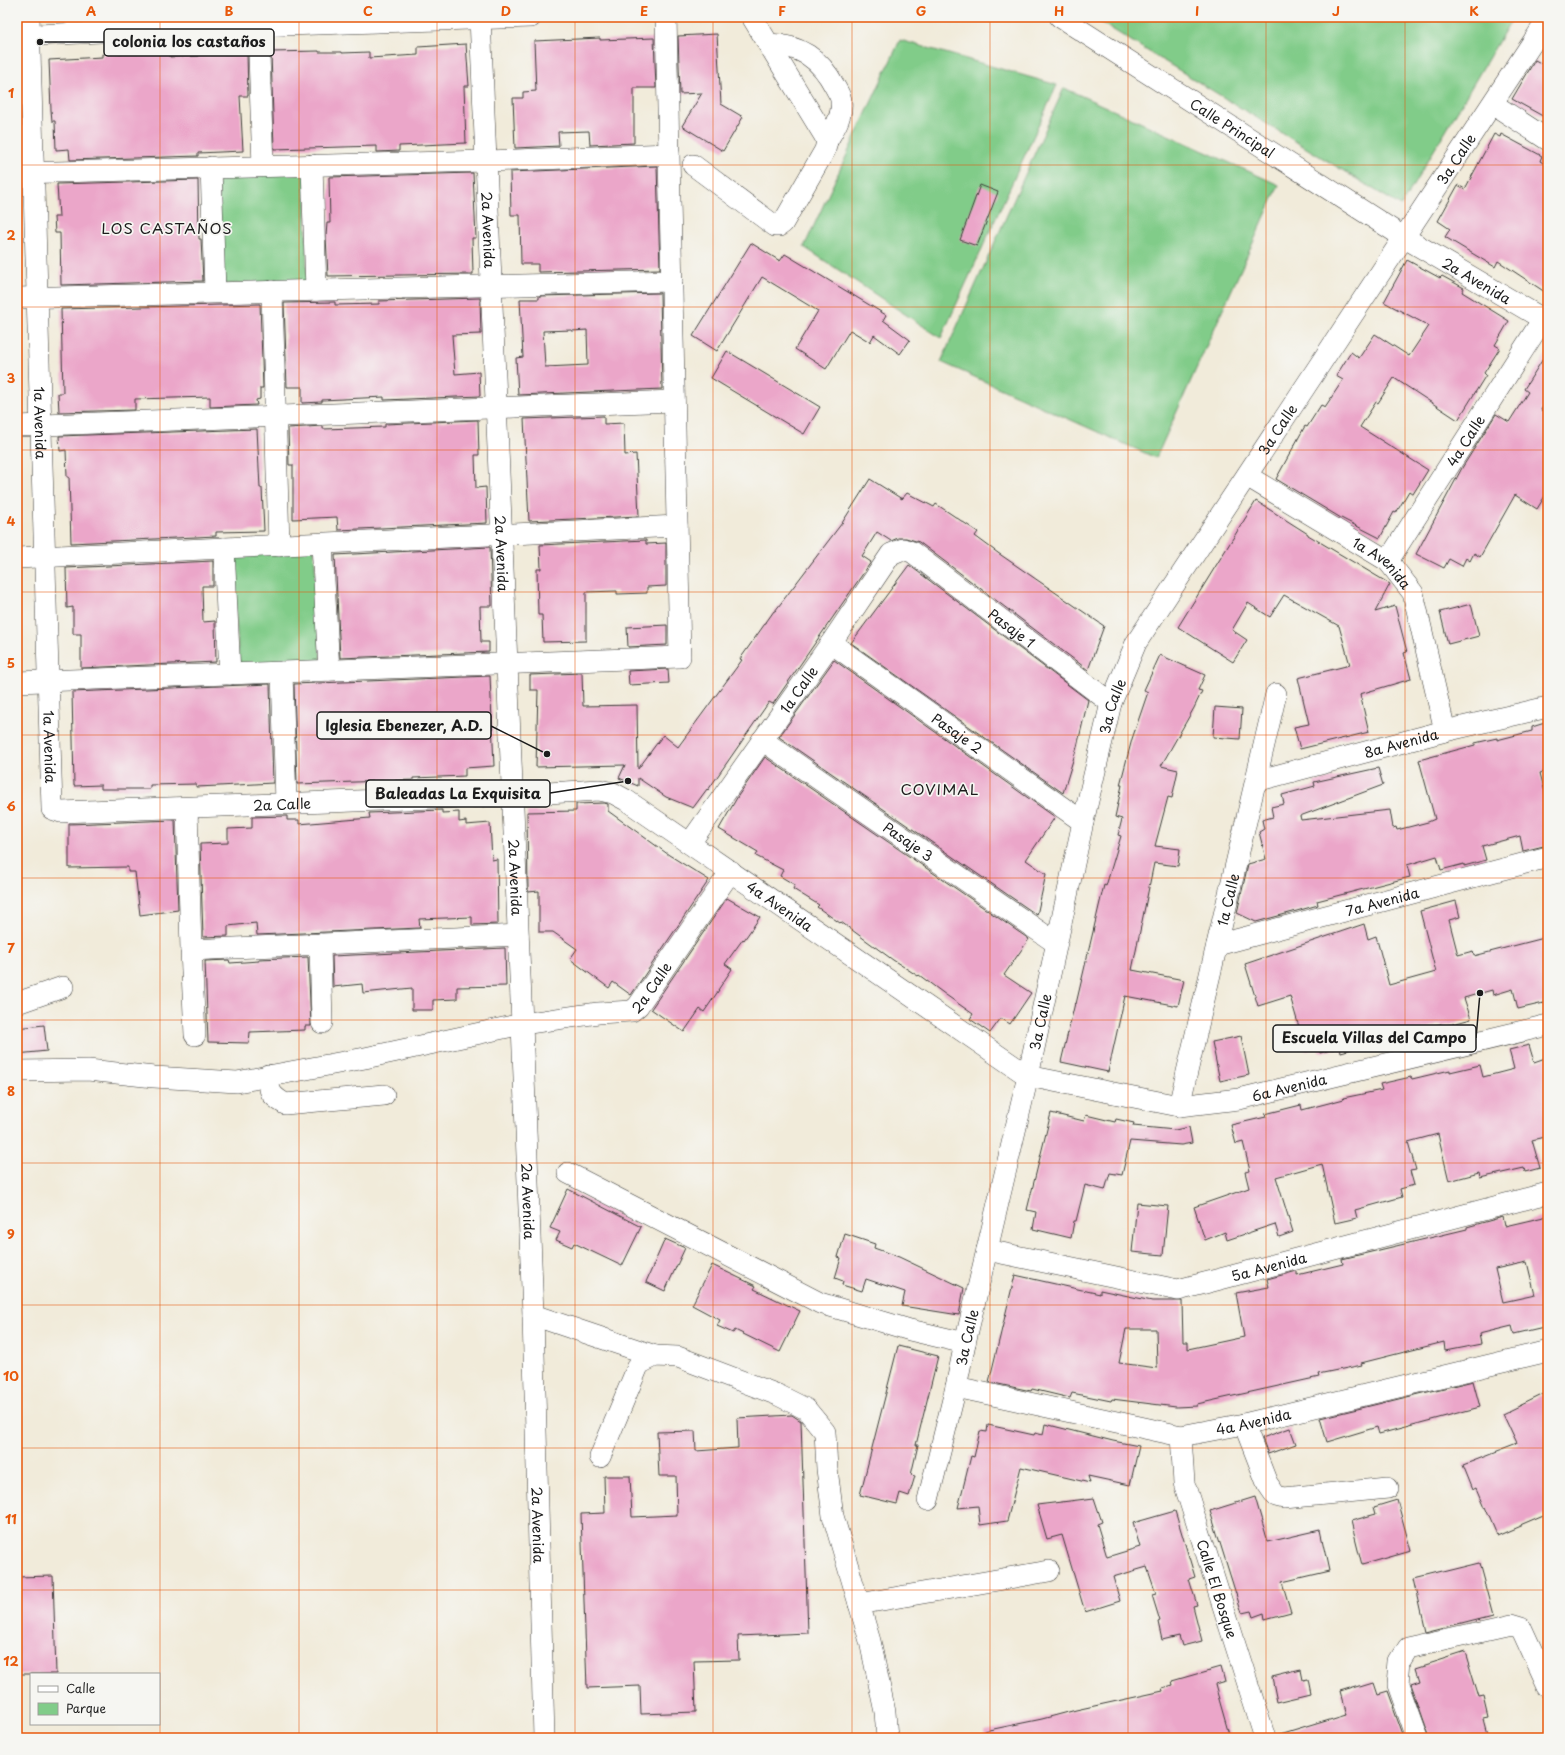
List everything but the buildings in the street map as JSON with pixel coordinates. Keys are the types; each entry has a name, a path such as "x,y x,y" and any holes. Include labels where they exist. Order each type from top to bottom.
{"street":[{"path":"25,30 162,23 258,27 284,21 531,17"},
{"path":"17,682 680,657 666,17"},
{"path":"752,17 828,142"},
{"name":"Calle Principal","path":"1060,17 1405,238"},
{"name":"2a Avenida","path":"481,18 522,1024 544,1738"},
{"name":"3a Calle","path":"928,1500 956,1387 965,1342 1028,1076 1056,943 1111,703 1136,643 1405,238 1548,19"},
{"path":"258,27 263,166"},
{"name":"1a Avenida","path":"25,30 25,172 37,297 52,809"},
{"path":"693,165 775,226 779,226 783,223 822,157 840,116 842,100 832,81 812,56 785,44 768,44"},
{"path":"797,90 832,81"},
{"path":"1493,104 1548,140"},
{"path":"25,172 487,161 669,154"},
{"path":"312,165 316,290"},
{"path":"211,167 215,292"},
{"name":"2a Avenida","path":"1405,238 1545,321"},
{"path":"17,298 672,280"},
{"path":"272,291 279,546"},
{"name":"4a Calle","path":"1388,561 1545,321"},
{"path":"17,426 674,401"},
{"name":"1a Avenida","path":"1247,476 1388,561 1413,593 1445,731"},
{"path":"17,558 677,526"},
{"path":"322,544 329,670"},
{"path":"224,548 230,674"},
{"name":"1a Calle","path":"690,843 831,643 891,554 903,549 912,552"},
{"name":"Pasaje 1","path":"912,552 1111,703"},
{"name":"Pasaje 2","path":"831,643 1083,822"},
{"path":"282,672 286,803"},
{"name":"1a Calle","path":"1178,1106 1276,694"},
{"name":"8a Avenida","path":"1256,781 1445,731 1548,707"},
{"name":"Pasaje 3","path":"762,740 1056,943"},
{"name":"4a Avenida","path":"513,795 599,790 606,791 626,800 1028,1076"},
{"name":"2a Calle","path":"52,809 61,812 513,795"},
{"path":"187,808 195,1035"},
{"name":"7a Avenida","path":"1217,945 1548,857"},
{"name":"2a Calle","path":"17,1071 88,1070 154,1077 237,1082 268,1075 316,1068 522,1024 598,1013 632,1011 638,1006 731,871"},
{"path":"191,950 518,934"},
{"path":"320,944 322,1023"},
{"path":"17,1003 63,987"},
{"name":"6a Avenida","path":"1028,1076 1178,1106 1239,1099 1548,1025"},
{"path":"268,1075 269,1087 272,1096 285,1104 384,1095"},
{"path":"568,1173 820,1303 910,1330 965,1342"},
{"name":"5a Avenida","path":"987,1250 1178,1290 1548,1193"},
{"path":"532,1316 655,1356 678,1357 778,1395 806,1409 825,1432 827,1469 834,1516 870,1641 884,1704 886,1738"},
{"name":"4a Avenida","path":"956,1387 1181,1436 1244,1424 1548,1351"},
{"path":"600,1457 639,1364 655,1356"},
{"path":"1244,1424 1267,1483 1276,1496 1284,1498 1388,1488"},
{"name":"Calle El Bosque","path":"1181,1436 1184,1483 1265,1738"},
{"path":"859,1604 1049,1571"},
{"path":"1417,1738 1398,1685 1400,1661 1408,1648 1511,1624 1521,1628 1548,1687"}],"green space":[{"path":"1092,17 1513,17 1401,206"},
{"path":"900,40 1057,85 941,338 804,247"},
{"path":"1064,88 1279,185 1156,458 941,362"},
{"path":"218,173 306,173 307,283 221,284"},
{"path":"314,549 321,663 239,666 232,554"}],"place":[{"name":"colonia los castaños","path":"40,42"},
{"name":"Iglesia Ebenezer, A.D.","path":"547,754"},
{"name":"Baleadas La Exquisita","path":"628,781"},
{"name":"Escuela Villas del Campo","path":"1480,993"}],"district":[{"name":"LOS CASTAÑOS","path":"167,227"},
{"name":"COVIMAL","path":"940,788"}]}
